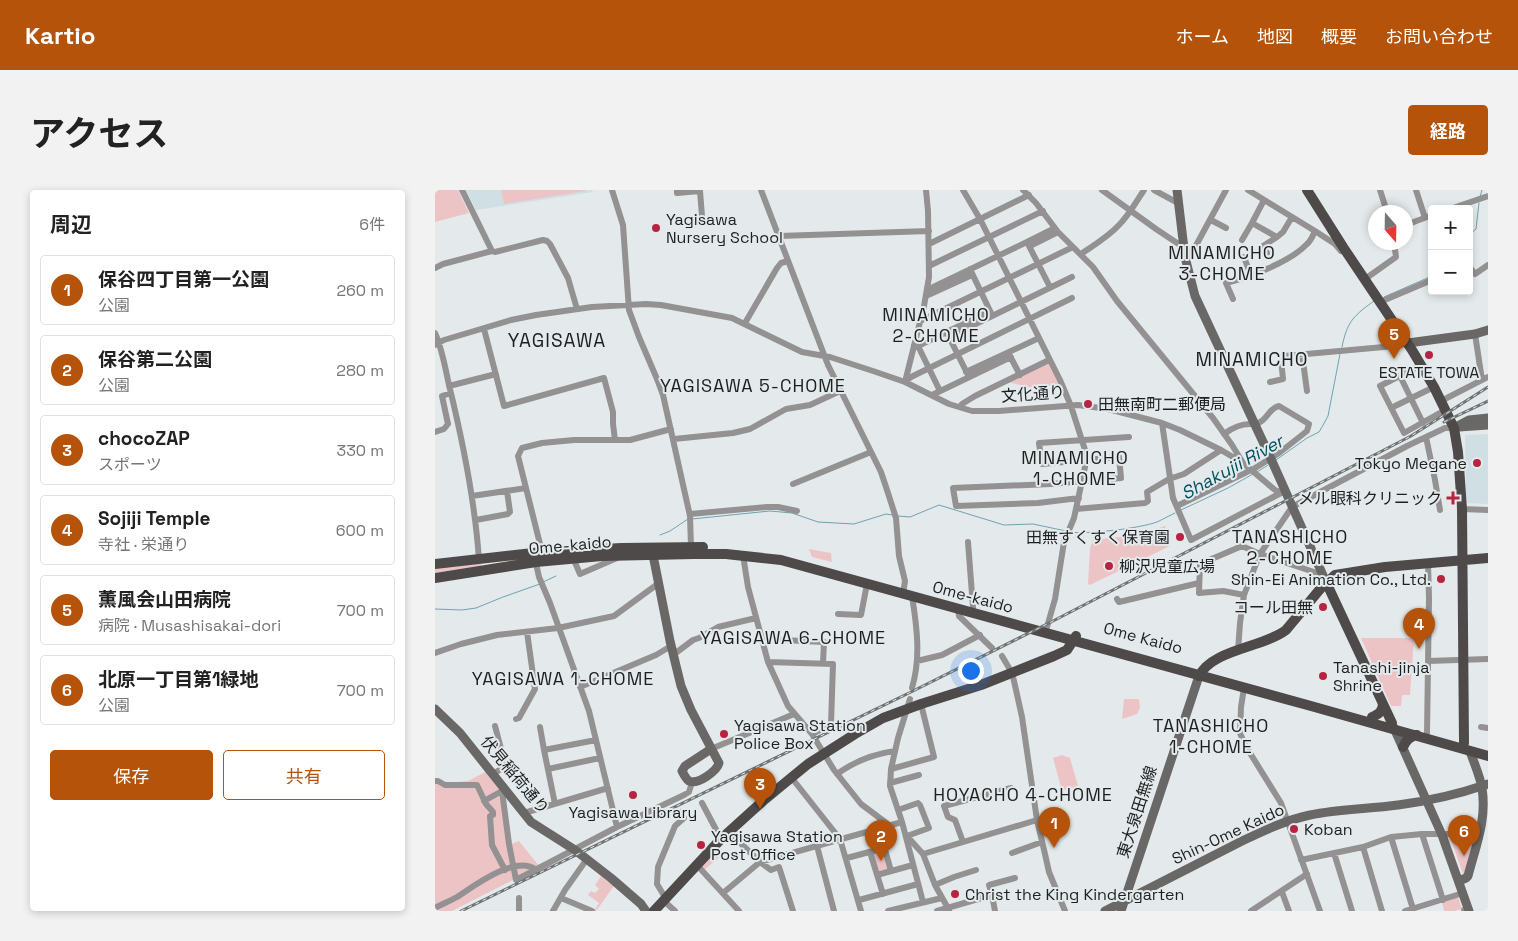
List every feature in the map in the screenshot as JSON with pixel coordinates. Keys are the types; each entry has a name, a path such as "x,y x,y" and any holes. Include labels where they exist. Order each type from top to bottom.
{"main road":[{"path":"1307,190 1408,343 1434,387 1454,428 1461,509 1463,660 1467,747"},
{"name":"Ome-kaido","path":"435,578 538,556 574,561 691,547 734,548 772,553 958,609 1075,638 1201,673"},
{"path":"435,564 538,556 653,551"},
{"name":"Ome-kaido","path":"653,551 743,555 781,560 867,584 973,607 1047,627 1075,638"},
{"path":"1201,673 1209,663 1218,658 1271,640 1286,630 1324,579 1335,575 1385,567 1488,558"},
{"path":"1324,579 1394,726"},
{"path":"654,911 725,835 807,764 855,734 909,704 921,704 1012,673 1062,653 1075,638"},
{"path":"1201,673 1244,688 1394,726 1467,747 1488,756"},
{"path":"1201,673 1372,717 1394,726"},
{"path":"1372,717 1380,713 1383,704"},
{"path":"1403,747 1412,736 1422,734"},
{"path":"1467,747 1488,750"}],"street":[{"path":"463,190 492,251"},
{"path":"612,190 623,225 628,305 639,338 657,379 671,429 690,517 691,547"},
{"path":"677,190 677,193 700,192 702,216"},
{"path":"761,190 825,356 840,391 881,472 895,516 899,556 906,592 917,631 917,661 912,688"},
{"path":"905,382 921,321 929,266 926,190"},
{"path":"963,190 980,219 1060,380 1071,406 1086,453 1079,498 1064,542 1055,599 1047,627"},
{"path":"1102,190 1189,251 1193,251 1226,190"},
{"path":"1081,254 1118,226 1144,190"},
{"path":"1154,190 1178,203"},
{"path":"1177,190 1184,248 1195,296 1272,461 1284,493 1324,579"},
{"path":"1248,190 1315,231 1350,256"},
{"path":"1380,190 1385,205"},
{"path":"1416,190 1428,214"},
{"path":"929,244 980,219 1026,193 1057,230 1093,267 1133,321 1213,418 1243,463 1275,490 1284,493"},
{"path":"1461,205 1485,197"},
{"path":"1242,240 1264,200"},
{"path":"929,266 1043,211"},
{"path":"1413,222 1428,216"},
{"path":"1267,253 1263,246 1283,232 1292,217"},
{"path":"1211,220 1226,228"},
{"path":"1252,223 1277,236"},
{"path":"926,293 971,272 998,255 1028,244 1057,230"},
{"path":"779,236 929,231"},
{"path":"1233,298 1226,283 1251,276 1296,253 1308,243 1315,231"},
{"path":"435,268 443,264 492,251 495,252 543,240 547,241 568,278 577,309"},
{"path":"1028,244 1050,287"},
{"path":"921,321 1073,247"},
{"path":"1365,280 1396,256 1395,250"},
{"path":"1244,258 1251,276"},
{"path":"745,324 777,268 781,263 788,261"},
{"path":"1473,271 1475,274 1488,265"},
{"path":"971,272 991,313"},
{"path":"916,345 947,334 1072,276"},
{"path":"1378,299 1422,281 1428,280"},
{"path":"905,382 911,377 1072,298"},
{"name":"文化通り","path":"437,343 523,317 577,309 628,305 661,305 732,318 802,352 825,356 905,382 949,404 960,407 972,410 999,411 1078,405 1108,409 1162,423 1180,430 1243,463"},
{"path":"484,328 504,406 604,378 613,412 615,440"},
{"path":"1270,382 1283,379 1282,357 1336,350 1384,347 1475,334 1488,330"},
{"path":"435,332 450,390 472,496 479,560"},
{"path":"947,334 968,375"},
{"path":"1421,365 1380,386 1404,433 1423,423 1443,406 1485,378 1475,334"},
{"path":"932,395 1039,338"},
{"path":"916,345 940,391"},
{"path":"1302,354 1307,391"},
{"path":"1010,355 1020,375"},
{"path":"960,407 975,396 1049,360"},
{"path":"435,432 444,429 448,424 442,396 450,390 496,374"},
{"path":"1400,376 1423,423"},
{"path":"1391,408 1434,387"},
{"path":"673,439 733,433 750,429 786,409 810,405 840,391"},
{"path":"1177,506 1272,461 1307,431 1309,424 1279,406 1273,408 1263,420 1255,425 1239,425 1231,428 1224,434"},
{"path":"1454,428 1471,419 1488,418"},
{"path":"1162,423 1173,498 1191,540 1284,493"},
{"path":"1238,651 1244,595 1259,554 1292,507 1445,428 1488,424"},
{"path":"617,827 589,711 542,583 527,488 518,456 522,448 542,443 574,440 630,440 671,429"},
{"path":"1079,498 1038,503 956,506 953,488 1051,484 1121,478 1119,457 1042,464 1039,443 1129,437"},
{"path":"1426,437 1439,510"},
{"path":"1076,509 1145,503 1148,501 1147,492 1169,479 1184,474 1221,450"},
{"path":"793,484 871,452"},
{"path":"472,496 527,488"},
{"path":"475,520 508,514 510,512 507,491"},
{"path":"690,517 767,507 797,511"},
{"path":"1461,509 1488,510"},
{"path":"968,542 973,607"},
{"path":"1244,595 1223,591 1199,593 1200,564 1242,546 1324,579"},
{"path":"653,551 676,671 685,698 711,749 719,763 718,768 709,775 693,782 688,780 682,769 711,749 794,714"},
{"path":"743,555 747,587 768,662 788,706 811,734 837,774 861,804 889,825"},
{"path":"574,561 580,574 623,556"},
{"path":"1422,734 1428,661 1428,563"},
{"path":"435,653 497,635 558,628 614,616 659,583"},
{"path":"1117,599 1119,602 1199,583"},
{"path":"838,614 861,615 867,584"},
{"path":"958,609 959,616 992,648"},
{"path":"581,687 672,650 718,627 756,618"},
{"path":"516,719 519,718 535,689 527,632"},
{"path":"917,661 942,656 979,635"},
{"path":"762,638 825,642 823,663"},
{"path":"1002,656 1012,673 1022,717 1037,820 1049,872 1065,911"},
{"path":"1428,661 1488,659"},
{"path":"768,662 833,664 831,724 811,734"},
{"name":"東大泉田無線","path":"1121,911 1184,718 1201,673"},
{"path":"1244,688 1240,733 1245,745 1278,798 1319,911"},
{"path":"909,704 895,751 890,786 906,835 923,902"},
{"path":"891,769 934,757 921,704"},
{"name":"伏見稲荷通り","path":"435,709 460,733 531,822 575,850 625,889 646,911"},
{"path":"493,774 504,767 505,764 495,726"},
{"path":"1394,726 1442,835 1463,893 1465,910"},
{"path":"540,727 555,804"},
{"path":"543,750 596,740"},
{"path":"1459,881 1468,876 1479,836 1485,827 1485,785 1467,747"},
{"path":"837,774 860,759 879,753 895,751"},
{"path":"548,769 601,758"},
{"path":"891,783 919,775"},
{"path":"791,778 840,839 861,911"},
{"path":"435,781 445,785 477,786 484,801 493,812 493,815 490,816 493,845 505,870"},
{"path":"484,801 503,789 509,844 516,880 617,827 684,795 689,792 693,782"},
{"name":"Shin-Ome Kaido","path":"1105,911 1264,830 1309,815 1428,801 1485,785"},
{"path":"524,813 608,788"},
{"path":"963,842 955,820 948,817 944,806 1011,788"},
{"path":"898,810 918,802 929,828 906,835"},
{"path":"702,803 725,835 771,870 779,867 793,911"},
{"path":"675,911 665,900 657,884 658,867 675,826 685,818 680,812"},
{"path":"923,854 1037,820"},
{"path":"723,892 760,862 902,822"},
{"path":"879,828 891,871"},
{"path":"1301,860 1363,847 1391,837 1422,834 1479,836"},
{"path":"1422,834 1443,900"},
{"path":"906,835 923,854 935,886 949,909"},
{"path":"1391,837 1413,909"},
{"path":"1011,854 1042,842"},
{"path":"817,846 835,911"},
{"path":"1363,847 1382,911"},
{"path":"847,858 884,848"},
{"path":"870,852 883,894"},
{"path":"1334,853 1352,911"},
{"path":"553,911 565,890 587,860"},
{"path":"696,864 739,911"},
{"path":"435,908 457,897 479,882 505,870 526,865 536,870"},
{"path":"877,875 913,865"},
{"path":"935,886 976,870"},
{"path":"1251,911 1260,908 1307,874"},
{"path":"995,911 989,885 1015,878"},
{"path":"859,900 918,884"},
{"path":"1282,892 1289,911"},
{"path":"1405,911 1463,893"},
{"path":"937,911 992,895"},
{"path":"517,910 519,898"},
{"path":"561,898 592,911"},
{"path":"888,911 941,898"}],"shaded area":[{"path":"435,190 458,190 469,213 435,222"},
{"path":"466,190 592,190 593,192 476,210"},
{"path":"501,190 586,190 586,191 504,204"},
{"path":"1049,363 1062,388 1038,384 1037,389 1008,382"},
{"path":"1488,434 1488,504 1468,503 1466,496 1465,435"},
{"name":"柳沢児童広場","path":"1165,526 1170,546 1090,585 1088,584 1090,548 1093,540 1127,536 1128,539 1139,538 1140,535"},
{"path":"809,549 831,553 832,562 812,557"},
{"path":"481,564 481,566 435,573 435,567"},
{"path":"1361,638 1414,638 1410,695 1402,695 1401,706 1391,706"},
{"path":"1124,699 1139,699 1140,708 1137,714 1122,719"},
{"path":"1062,755 1070,758 1078,786 1062,791 1053,758"},
{"path":"487,771 500,786 515,879 452,911 435,911 435,778 447,783 468,781"},
{"path":"1450,837 1476,837 1465,875 1463,874"},
{"path":"519,841 540,867 517,878 511,844"},
{"path":"717,845 724,853 703,871 697,865"},
{"path":"884,848 891,871 877,875 870,852"},
{"path":"601,876 614,886 596,911 594,911 599,903 588,895 591,891 595,893 599,889 595,885"},
{"path":"1458,897 1462,909 1444,911 1442,902"}],"waterway":[{"name":"Shakujii River","path":"1480,197 1482,190"},
{"name":"Shakujii River","path":"1473,232 1476,229 1479,203"},
{"name":"Shakujii River","path":"1384,297 1428,278"},
{"name":"Shakujii River","path":"1342,347 1346,331 1352,320 1374,301"},
{"name":"Shakujii River","path":"1276,460 1307,438 1319,432 1328,416 1340,354"},
{"name":"Shakujii River","path":"1257,472 1268,465"},
{"name":"Shakujii River","path":"1181,510 1253,474"},
{"name":"Shakujii River","path":"898,516 910,517 939,505 1004,525 1033,524 1066,531"},
{"name":"Shakujii River","path":"692,519 770,511 792,513 818,522 854,524 886,514 892,515"},
{"name":"Shakujii River","path":"1070,532 1100,532 1139,527 1157,522 1175,513"},
{"name":"Shakujii River","path":"660,535 688,519"},
{"name":"Shakujii River","path":"543,582 556,576"},
{"name":"Shakujii River","path":"435,609 462,610 476,608 540,584"}],"railway":[{"path":"461,911 1053,621 1411,436 1488,387"},
{"path":"1444,422 1488,401"}],"place":[{"name":"Yagisawa Nursery School","path":"656,228"},
{"name":"ESTATE TOWA","path":"1429,355"},
{"name":"薫風会山田病院","path":"1394,359"},
{"name":"田無南町二郵便局","path":"1088,404"},
{"name":"Tokyo Megane","path":"1477,463"},
{"name":"メル眼科クリニック","path":"1453,498"},
{"name":"田無すくすく保育園","path":"1180,537"},
{"name":"柳沢児童広場","path":"1109,566"},
{"name":"Shin-Ei Animation Co., Ltd.","path":"1441,579"},
{"name":"コール田無","path":"1323,607"},
{"name":"Sojiji Temple","path":"1419,649"},
{"name":"Tanashi-jinja Shrine","path":"1323,676"},
{"name":"Yagisawa Station Police Box","path":"724,734"},
{"name":"Yagisawa Library","path":"633,795"},
{"name":"chocoZAP","path":"760,809"},
{"name":"Koban","path":"1294,829"},
{"name":"Yagisawa Station Post Office","path":"701,845"},
{"name":"保谷四丁目第一公園","path":"1054,848"},
{"name":"北原一丁目第1緑地","path":"1464,856"},
{"name":"保谷第二公園","path":"881,861"},
{"name":"Christ the King Kindergarten","path":"955,894"}],"district":[{"name":"MINAMICHO 3-CHOME","path":"1222,262"},
{"name":"MINAMICHO 2-CHOME","path":"936,324"},
{"name":"YAGISAWA","path":"557,340"},
{"name":"MINAMICHO","path":"1252,359"},
{"name":"YAGISAWA 5-CHOME","path":"753,385"},
{"name":"MINAMICHO 1-CHOME","path":"1075,467"},
{"name":"TANASHICHO 2-CHOME","path":"1290,546"},
{"name":"YAGISAWA 6-CHOME","path":"793,637"},
{"name":"YAGISAWA 1-CHOME","path":"563,678"},
{"name":"TANASHICHO 1-CHOME","path":"1211,735"},
{"name":"HOYACHO 4-CHOME","path":"1023,794"}]}
